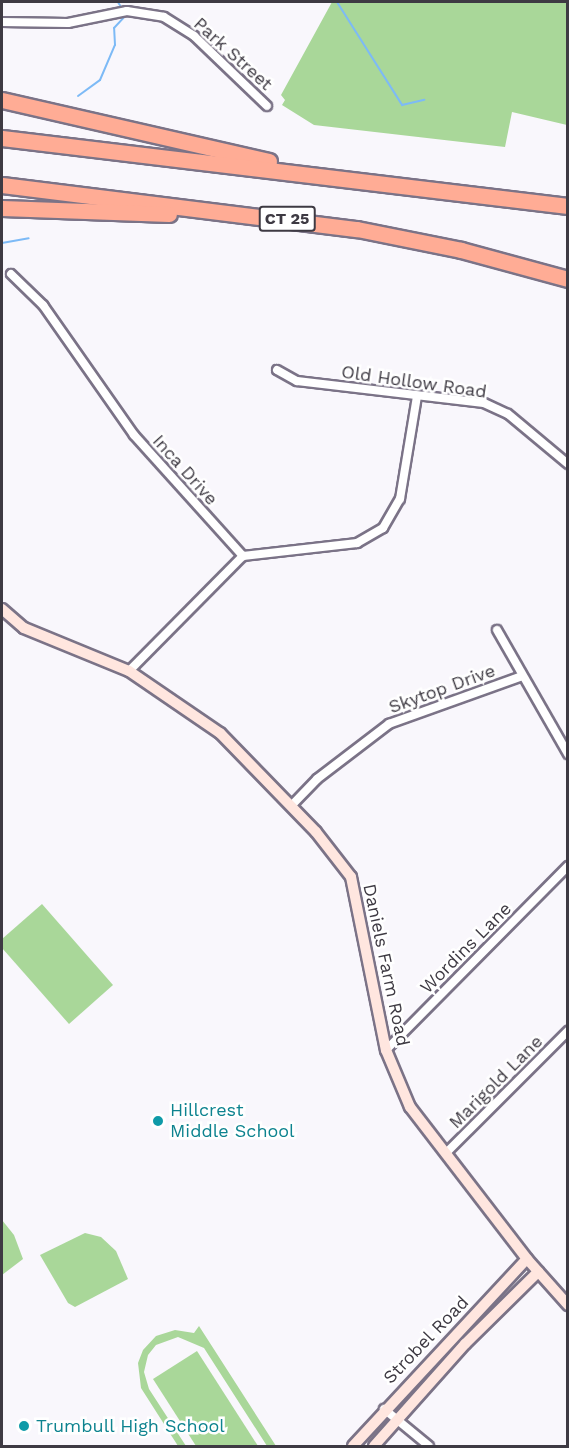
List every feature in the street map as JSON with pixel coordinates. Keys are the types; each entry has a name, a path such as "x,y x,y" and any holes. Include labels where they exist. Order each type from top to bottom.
{"highway":[{"path":"2,100 246,156 399,185"},
{"path":"2,138 567,206"},
{"name":"CT 25","path":"2,185 305,221 436,244 567,279"},
{"path":"2,207 305,221"}],"main road":[{"name":"Daniels Farm Road","path":"2,609 24,628 129,671 220,733 292,805 351,877 386,1050 410,1107 526,1259 566,1301"},
{"name":"Strobel Road","path":"353,1446 384,1408 526,1259"},
{"name":"Strobel Road","path":"374,1446 538,1272"}],"street":[{"name":"Park Street","path":"2,22 68,23 124,11 164,17 177,24 267,106"},
{"name":"Inca Drive","path":"11,274 43,305 134,435 243,556"},
{"name":"Old Hollow Road","path":"277,370 297,381 484,403 508,414 567,464"},
{"path":"129,671 243,556 357,543 383,528 400,499 417,396"},
{"path":"497,630 567,754"},
{"name":"Skytop Drive","path":"292,805 317,779 389,724 522,676"},
{"name":"Wordins Lane","path":"386,1050 567,866"},
{"name":"Marigold Lane","path":"446,1153 567,1031"},
{"path":"384,1408 429,1446"}],"green space":[{"path":"332,2 567,2 567,125 512,112 505,147 314,125 282,105 285,100 281,95"},
{"path":"42,904 113,985 69,1024 2,948 2,939"},
{"path":"2,1220 14,1235 23,1259 2,1275"},
{"path":"85,1233 101,1237 116,1251 128,1279 75,1307 68,1303 40,1255"},
{"path":"199,1326 276,1446 267,1446 204,1348 178,1337 156,1345 148,1355 144,1372 149,1389 186,1446 178,1446 141,1388 138,1363 143,1350 156,1336 175,1330 194,1333"},
{"path":"197,1351 258,1446 196,1446 153,1379"}],"waterway":[{"path":"78,96 100,80 115,45 114,28 126,15 118,2"},
{"path":"337,2 402,105 424,100"},
{"path":"2,243 29,238"}],"place":[{"name":"Hillcrest Middle School","path":"158,1121"},
{"name":"Trumbull High School","path":"24,1426"}]}
